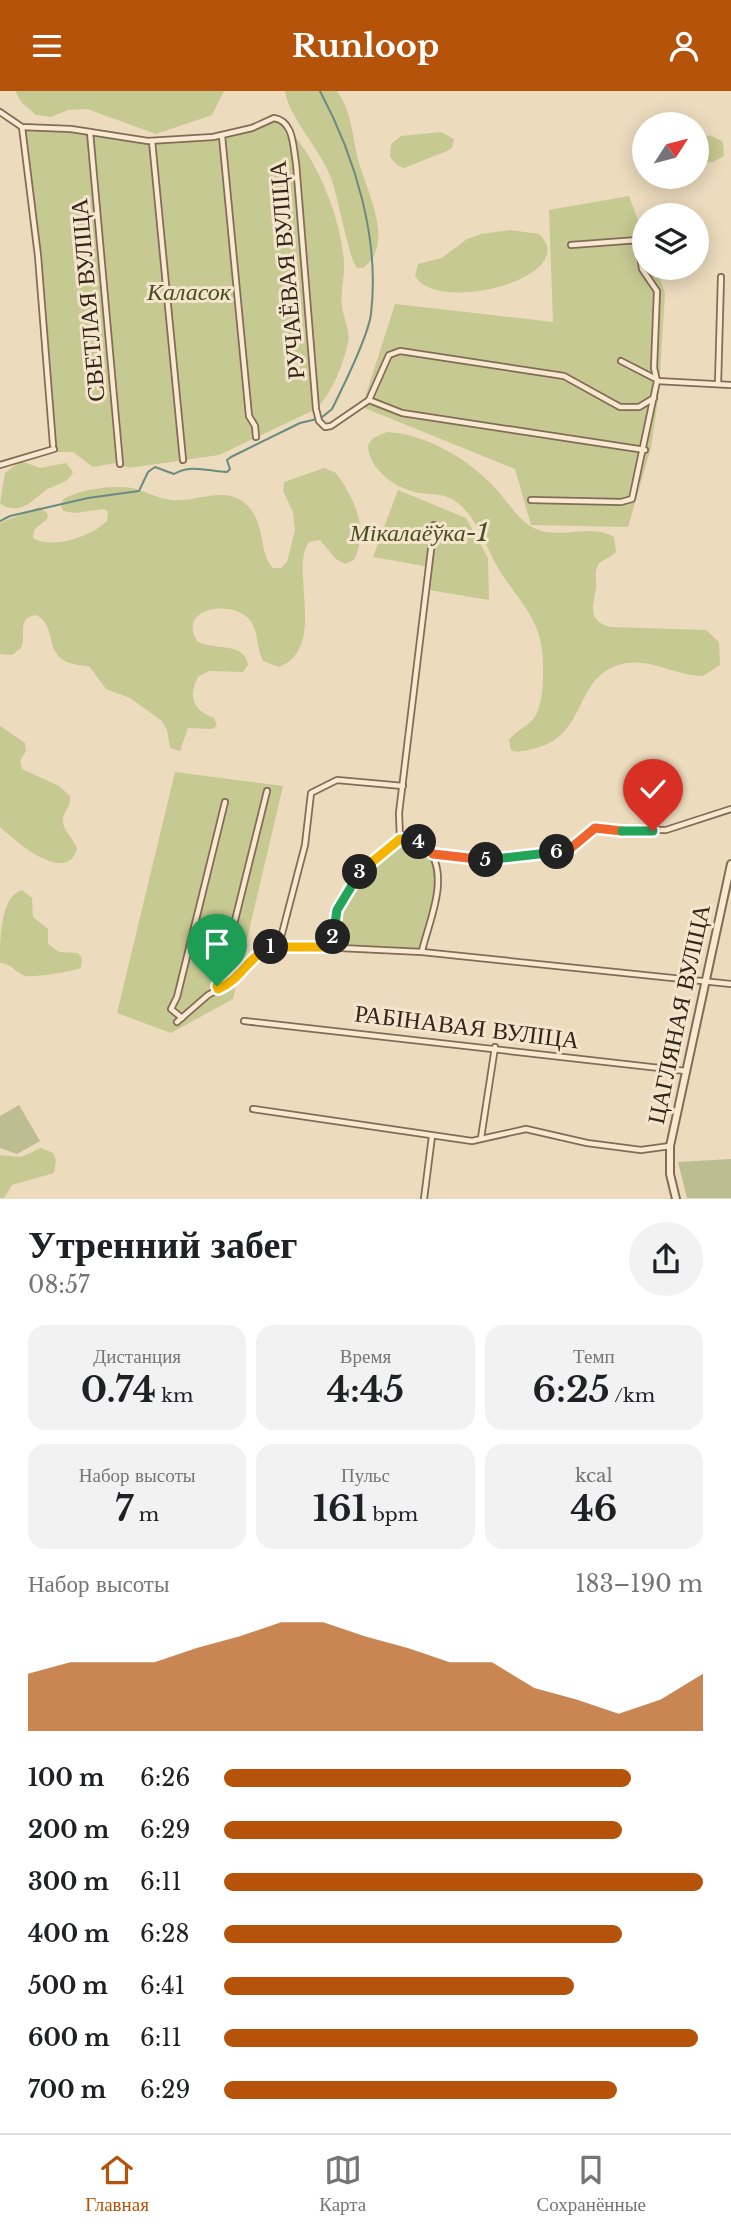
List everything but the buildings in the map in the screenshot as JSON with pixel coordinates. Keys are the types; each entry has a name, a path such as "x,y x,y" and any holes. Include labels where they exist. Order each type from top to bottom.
{"street":[{"path":"0,112 22,127 90,132 152,141 222,136 249,416 255,426 256,437"},
{"name":"РУЧАЁВАЯ ВУЛІЦА","path":"222,136 275,118 281,119 289,128 296,163 318,419 325,427 331,426 369,400"},
{"path":"0,465 54,447 38,256 22,127"},
{"name":"СВЕТЛАЯ ВУЛІЦА","path":"90,132 120,464"},
{"path":"152,141 183,460"},
{"path":"531,500 629,501 634,495 645,450 657,381 654,368 657,291 642,269 638,240 571,245"},
{"path":"718,384 721,277"},
{"path":"645,450 412,415 369,400 389,355 404,352 558,374 614,405 626,408 639,407 654,398"},
{"path":"621,361 643,370 657,381 731,385"},
{"path":"400,839 398,824 434,525"},
{"path":"279,945 305,845 309,799 315,790 331,781 403,786"},
{"path":"218,989 267,791"},
{"path":"225,801 172,1009 179,1020 218,989 236,980 261,951 279,945 422,951 731,984"},
{"path":"333,947 335,916 345,895 365,867 400,839 415,840 433,854 498,860 525,854 562,851 575,845 595,828 653,831 673,828 695,818 731,809"},
{"path":"422,951 437,888 433,854"},
{"name":"ЦАГЛЯНАЯ ВУЛІЦА","path":"676,1199 670,1174 670,1146 731,863"},
{"name":"РАБІНАВАЯ ВУЛІЦА","path":"244,1021 495,1047 686,1071"},
{"path":"481,1139 495,1047"},
{"path":"253,1109 472,1141 538,1130 587,1143 641,1150 670,1146"},
{"path":"424,1199 432,1136"}],"green space":[{"path":"15,91 224,91 212,115 156,134 87,109 68,110 51,117 36,115 22,103"},
{"path":"285,91 337,91 346,107 378,230 378,245 373,257 363,268 357,268 354,262 326,167 292,111"},
{"name":"Каласок","path":"274,118 288,129 313,163 331,204 342,245 342,301 349,338 340,369 327,396 316,409 219,455 129,468 116,463 93,467 73,452 57,452 53,445 22,127 131,140 179,141 212,136"},
{"path":"441,132 454,139 452,148 447,151 404,168 398,166 390,157 391,144 401,136"},
{"path":"709,136 723,142 724,156 709,162"},
{"path":"629,196 632,204 632,280 660,280 665,293 659,392 651,448 628,527 531,525 515,469 362,407 395,304 553,322 549,210"},
{"path":"510,230 539,234 548,250 542,264 526,276 503,286 450,292 429,287 415,276 418,264 442,258 467,239"},
{"path":"387,432 432,443 461,459 485,478 518,516 534,528 553,533 595,531 614,537 616,552 600,563 596,571 593,612 598,621 611,627 706,630 719,642 720,665 703,676 647,664 624,663 613,667 600,675 591,686 562,734 549,743 532,749 519,752 511,750 509,740 533,719 541,700 543,655 536,627 463,507 447,497 410,491 393,483 378,470 369,454 368,445 373,438"},
{"path":"21,461 40,468 66,463 73,472 65,481 46,490 28,504 18,508 6,507 0,503 5,473"},
{"path":"324,468 336,473 349,493 358,515 360,537 354,560 345,564 336,559 320,540 309,542 304,554 305,626 302,643 294,657 279,667 263,661 252,623 241,613 219,608 200,614 194,621 193,630 197,641 235,649 246,657 248,665 243,672 209,671 198,677 193,691 194,702 214,718 217,726 212,729 188,728 180,751 170,748 167,730 162,721 130,698 106,689 90,667 60,658 55,652 46,625 36,615 26,619 24,623 21,648 12,655 0,654 0,523 39,507 48,514 47,519 34,530 33,538 51,543 61,542 92,532 107,521 108,512 104,509 75,513 63,511 63,499 79,493 115,487 132,488 173,500 226,495 242,501 250,509 256,517 268,561 273,568 281,568 287,562 295,530 293,512 283,491 284,482"},
{"name":"Мікалаёўка-1","path":"398,490 466,518 488,558 489,600 429,590 430,567 373,557"},
{"path":"0,726 25,743 26,751 20,761 22,769 59,786 70,796 63,823 77,849 71,859 62,863 51,862 16,841 0,827"},
{"path":"175,772 283,786 233,999 171,1033 117,1013"},
{"path":"403,841 427,850 435,873 434,898 421,949 335,944 339,917 349,893 365,873"},
{"path":"22,890 32,898 33,917 48,929 48,944 59,952 78,953 82,958 81,968 25,976 7,964 0,963 5,910 9,901"},
{"path":"19,1105 40,1141 17,1154 0,1148 0,1116"},
{"path":"41,1148 53,1153 56,1160 54,1173 12,1185 4,1198 0,1198 0,1155 21,1157"},
{"path":"731,1159 731,1198 687,1198 678,1162"}],"waterway":[{"path":"0,521 10,516 88,498 139,491 148,472 155,467 174,474 193,469 227,472 230,469 227,460 231,457 300,423 321,418 332,409 369,324 373,285 372,256 354,171 333,116 320,91"}],"route":[{"path":"217,986 218,989 236,980 250,961 269,947 333,947 333,924 345,895 365,867 400,839 415,840 433,854 494,861 525,854 562,851 571,848 595,828 610,831 653,831"}]}
